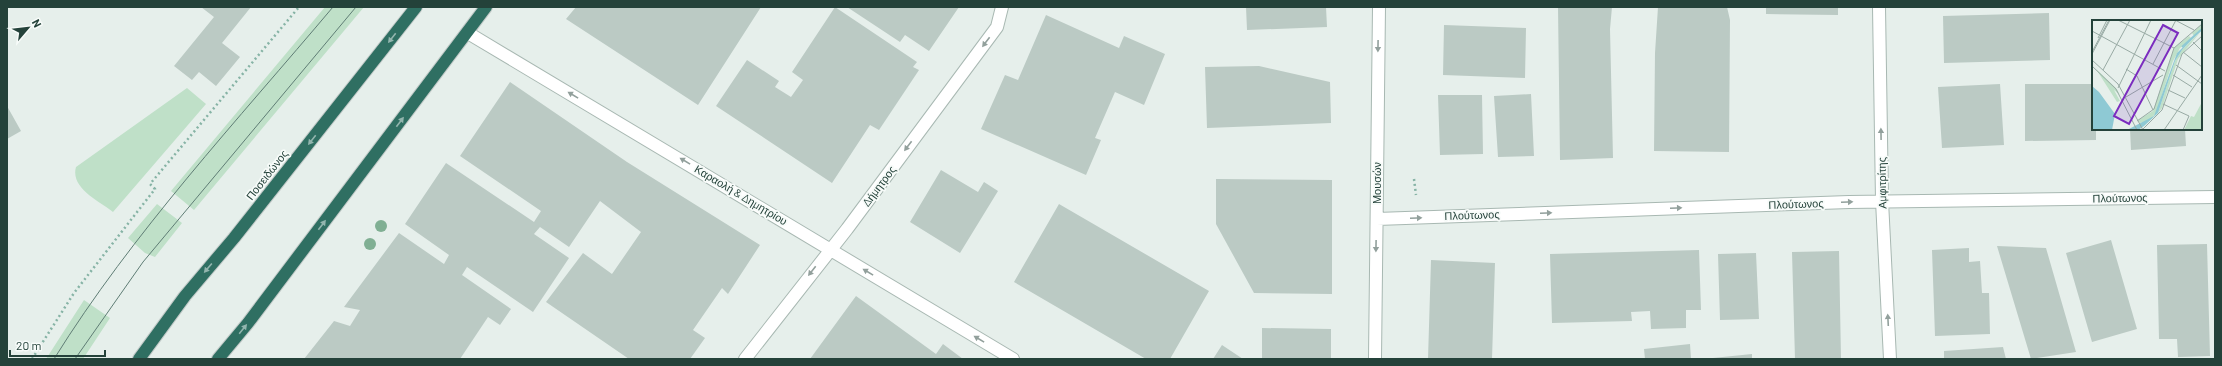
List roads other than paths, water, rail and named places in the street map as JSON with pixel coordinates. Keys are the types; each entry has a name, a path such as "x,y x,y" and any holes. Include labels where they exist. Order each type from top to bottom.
{"highway":[{"name":"Ποσειδώνος","path":"140,359 185,296 238,232 416,7"},
{"path":"218,359 252,318 468,33 486,7"}],"street":[{"name":"Δήμητρος","path":"745,359 997,27 1002,7"},
{"name":"Μουσών","path":"1375,359 1379,7"},
{"name":"Αμφιτρίτης","path":"1879,7 1882,201 1890,359"},
{"name":"Καραολή & Δημητρίου","path":"468,33 1013,359"},
{"name":"Πλούτωνος","path":"1377,219 1882,201 2215,197"}],"tram line":[{"path":"54,359 117,266 187,178 333,7"},
{"path":"75,359 143,262 356,7"}]}
